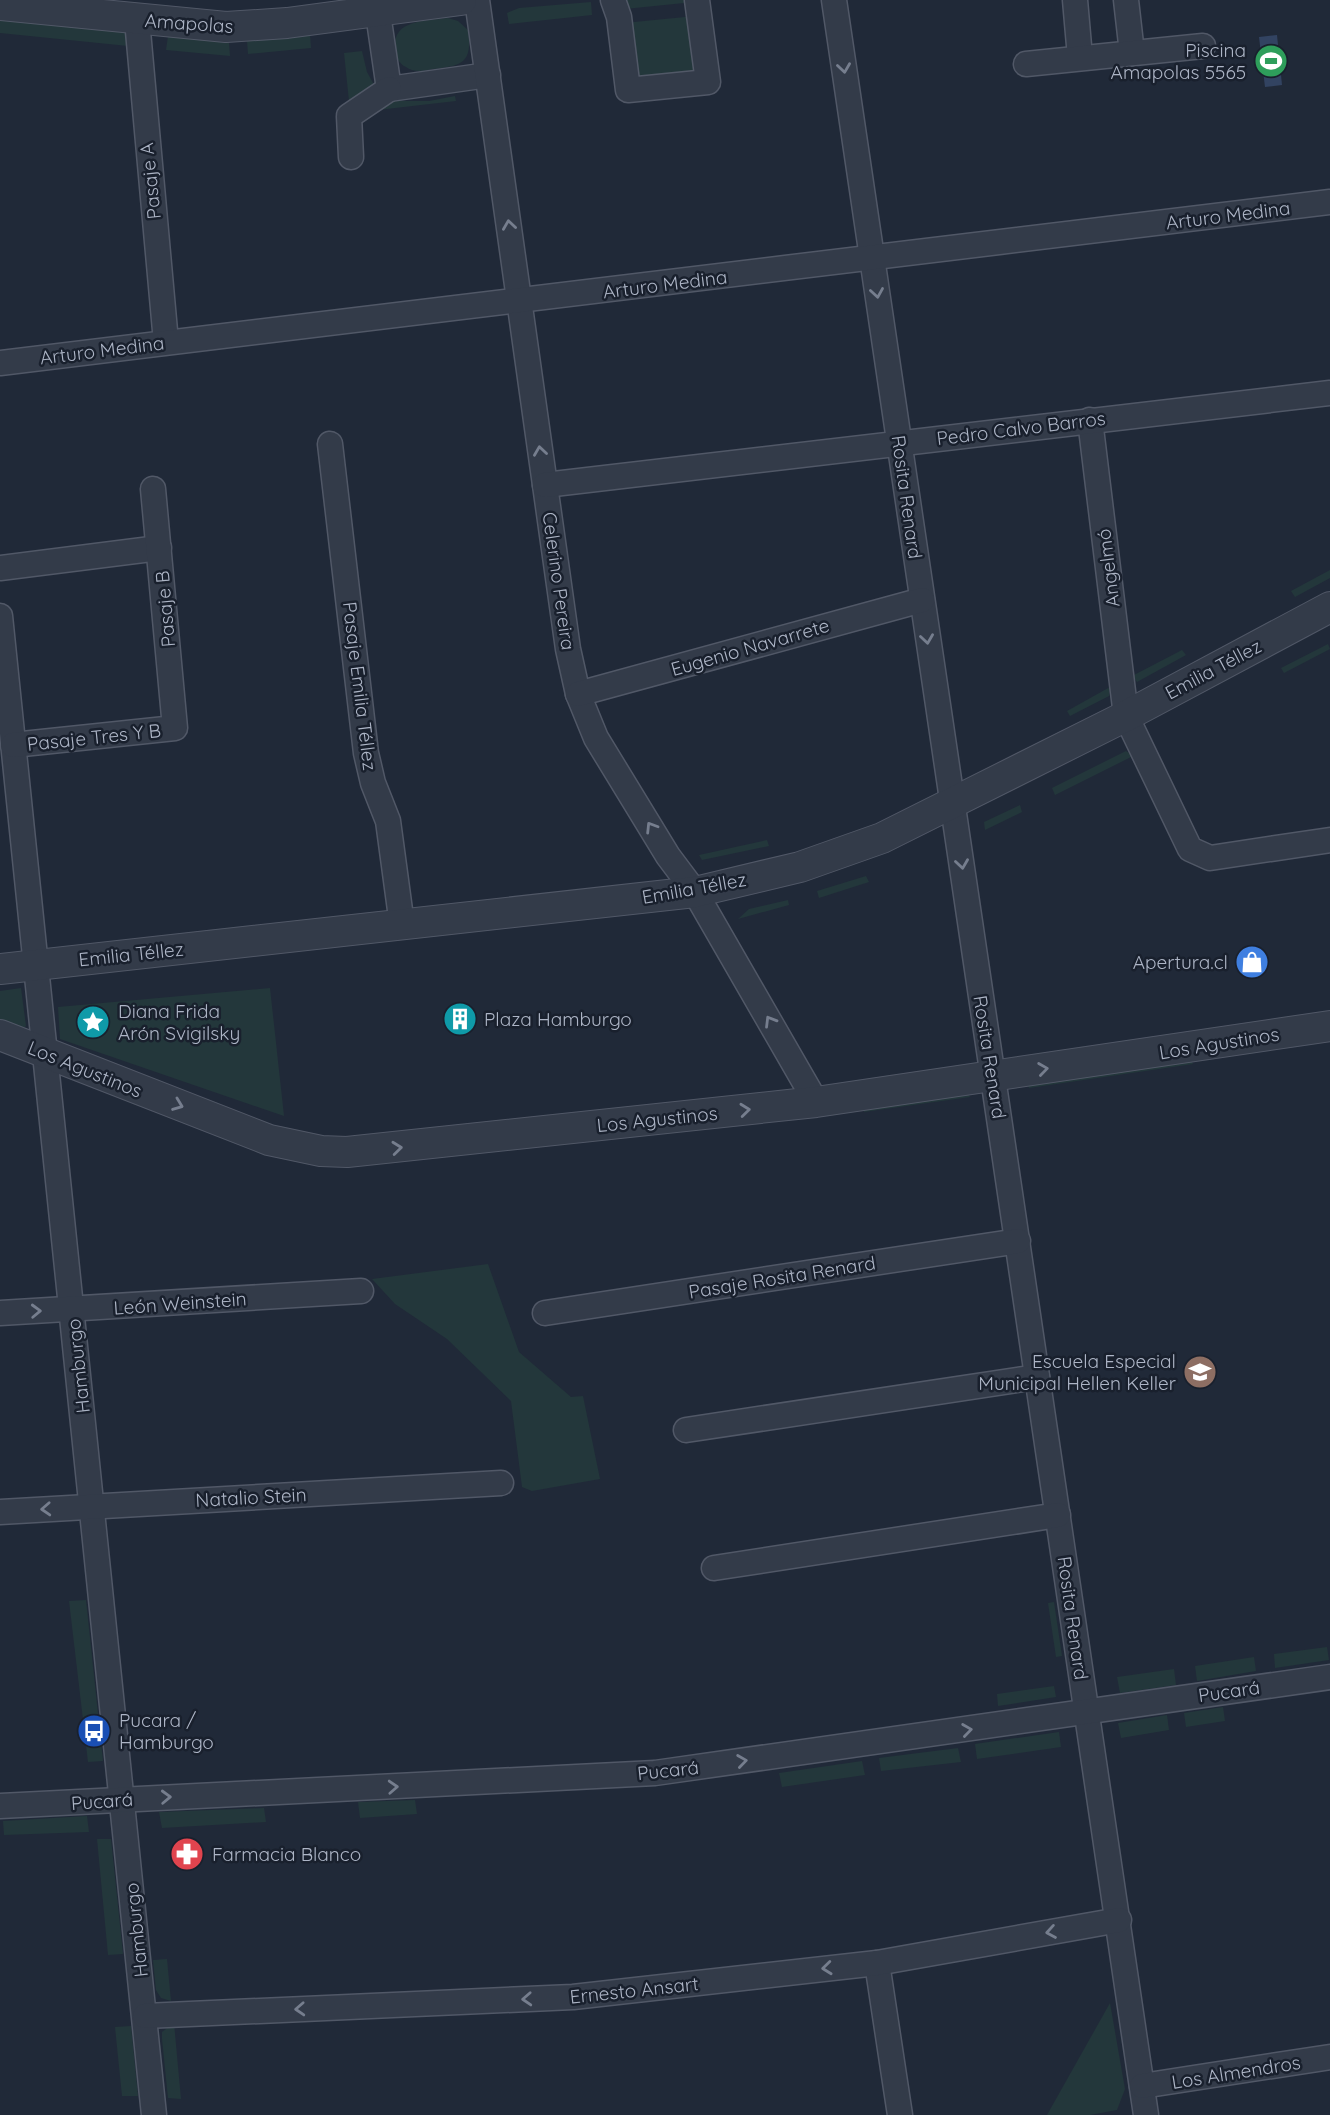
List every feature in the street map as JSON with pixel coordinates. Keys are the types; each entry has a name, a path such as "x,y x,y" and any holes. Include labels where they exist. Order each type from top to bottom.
{"street":[{"name":"Amapolas","path":"0,5 226,27 287,23 377,5 461,0"},
{"name":"Celerino Pereira","path":"477,0 568,649 578,694 596,738 668,856 695,892 816,1102"},
{"path":"613,0 619,17 628,90 708,82 697,0"},
{"name":"Rosita Renard","path":"834,0 1146,2115"},
{"path":"1076,0 1080,57"},
{"path":"1126,0 1132,53"},
{"path":"377,5 389,89"},
{"name":"Pasaje A","path":"137,20 166,342"},
{"path":"1026,64 1203,46"},
{"path":"351,157 349,116 389,89 488,75"},
{"name":"Arturo Medina","path":"0,363 1330,202"},
{"name":"Pedro Calvo Barros","path":"545,485 1330,393"},
{"name":"Angelmó","path":"1090,420 1126,716 1190,849 1198,855 1210,858 1330,840"},
{"name":"Pasaje Emilia Téllez","path":"330,444 366,753 373,783 388,821 402,925"},
{"name":"Pasaje B","path":"153,489 175,728"},
{"path":"0,568 159,548"},
{"name":"Eugenio Navarrete","path":"578,694 922,600"},
{"name":"Emilia Téllez","path":"0,969 695,892 800,867 882,838 1126,716 1330,607"},
{"name":"Hamburgo","path":"0,616 5,707 13,746 154,2115"},
{"name":"Pasaje Tres Y B","path":"13,746 175,728"},
{"name":"Los Agustinos","path":"0,1035 45,1055 269,1140 321,1151 374,1151 816,1102 1330,1026"},
{"name":"Pasaje Rosita Renard","path":"545,1313 1018,1241"},
{"name":"León Weinstein","path":"0,1313 361,1291"},
{"path":"686,1430 1037,1377"},
{"name":"Natalio Stein","path":"0,1511 501,1483"},
{"path":"714,1568 1058,1515"},
{"name":"Pucará","path":"0,1806 655,1773 1330,1677"},
{"name":"Ernesto Ansart","path":"145,2016 573,1997 877,1963 1119,1920"},
{"path":"877,1963 900,2115"},
{"name":"Los Almendros","path":"1142,2087 1330,2057"}],"green space":[{"path":"624,0 693,0 694,2 625,9"},
{"path":"591,2 592,15 509,24 507,13 519,8"},
{"path":"695,16 701,78 631,86 624,23"},
{"path":"448,18 458,21 468,30 469,50 463,61 422,71 401,64 395,49 399,32 412,23"},
{"path":"0,19 129,32 128,46 0,33"},
{"path":"310,34 311,48 248,54 247,41"},
{"path":"168,36 229,43 230,56 166,50"},
{"path":"362,51 367,72 377,90 350,111 344,53"},
{"path":"455,96 456,101 369,111 392,101 429,101"},
{"path":"1330,570 1330,578 1295,597 1291,591"},
{"path":"1328,644 1330,649 1284,673 1281,668"},
{"path":"1182,650 1186,655 1137,682 1134,678 1134,675"},
{"path":"1110,687 1109,696 1070,716 1067,711"},
{"path":"1126,751 1133,756 1055,795 1052,788"},
{"path":"1020,805 1022,812 985,830 984,822"},
{"path":"767,840 769,846 702,860 699,855"},
{"path":"866,876 869,882 819,898 817,891"},
{"path":"788,900 789,905 738,919 749,909"},
{"path":"21,988 26,1026 22,1029 0,1024 0,991"},
{"path":"270,988 284,1116 60,1039 58,1007"},
{"path":"1192,1062 1193,1064 1029,1088 1028,1085"},
{"path":"968,1094 970,1097 864,1112 864,1109"},
{"path":"488,1264 519,1352 571,1397 583,1396 600,1479 532,1491 522,1487 511,1401 447,1339 395,1304 372,1279"},
{"path":"86,1600 103,1761 88,1762 69,1601"},
{"path":"1054,1602 1062,1656 1056,1657 1048,1603"},
{"path":"1327,1647 1329,1660 1275,1668 1274,1654"},
{"path":"1254,1657 1256,1671 1197,1681 1195,1666"},
{"path":"1174,1669 1176,1685 1120,1693 1117,1677"},
{"path":"1054,1686 1056,1697 998,1706 997,1694"},
{"path":"1223,1707 1225,1721 1186,1727 1184,1713"},
{"path":"1167,1715 1169,1730 1121,1738 1118,1723"},
{"path":"1059,1732 1061,1747 977,1759 975,1744"},
{"path":"958,1748 961,1762 881,1771 879,1758"},
{"path":"862,1761 865,1775 782,1787 779,1773"},
{"path":"415,1800 417,1814 360,1818 358,1802"},
{"path":"264,1808 266,1822 162,1828 159,1812"},
{"path":"87,1816 89,1832 4,1835 3,1821"},
{"path":"97,1839 111,1839 123,1954 108,1955"},
{"path":"167,1959 171,2001 161,1998 156,1990 153,1960"},
{"path":"1110,2003 1125,2089 1117,2110 1090,2115 1047,2115"},
{"path":"174,2023 181,2099 168,2098 162,2039 162,2032"},
{"path":"131,2026 138,2096 122,2096 115,2027"}],"water":[{"name":"Piscina Amapolas 5565","path":"1277,35 1282,85 1265,87 1259,37"}],"place":[{"name":"Piscina Amapolas 5565","path":"1271,61"},
{"name":"Apertura.cl","path":"1252,962"},
{"name":"Plaza Hamburgo","path":"460,1019"},
{"name":"Diana Frida Arón Svigilsky","path":"93,1022"},
{"name":"Escuela Especial Municipal Hellen Keller","path":"1200,1372"},
{"name":"Pucara / Hamburgo","path":"94,1731"},
{"name":"Farmacia Blanco","path":"187,1854"}]}
